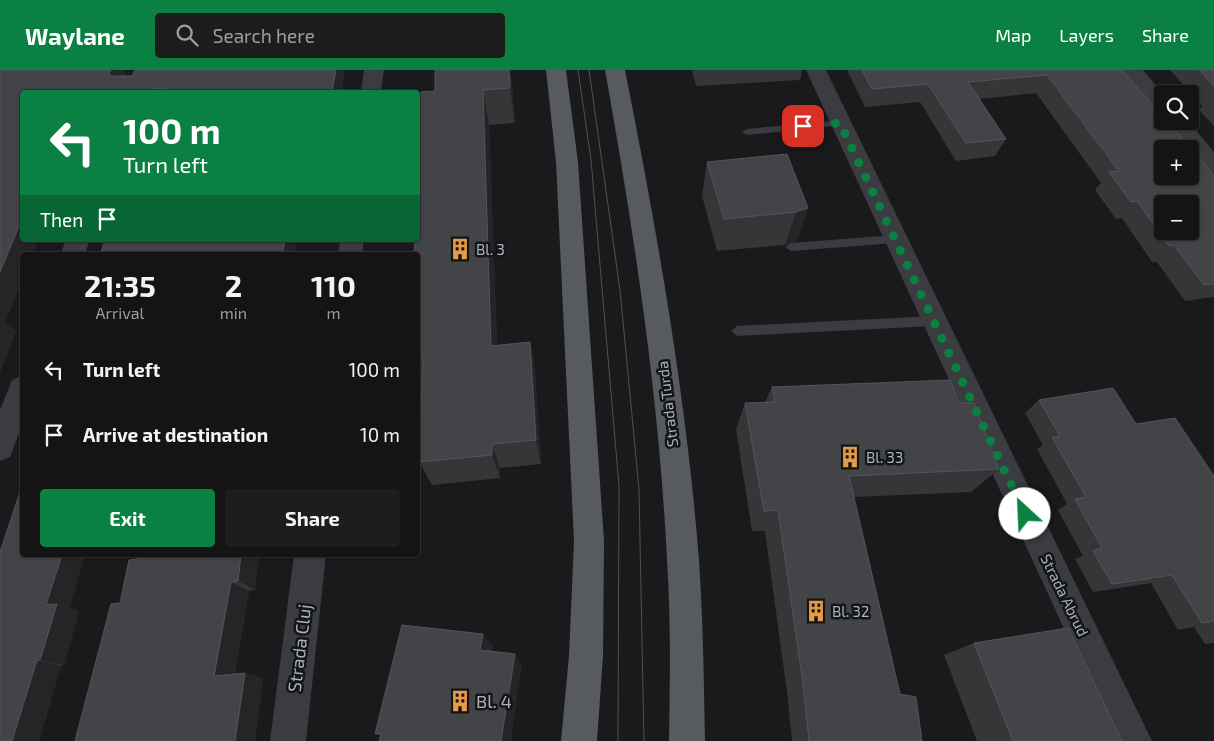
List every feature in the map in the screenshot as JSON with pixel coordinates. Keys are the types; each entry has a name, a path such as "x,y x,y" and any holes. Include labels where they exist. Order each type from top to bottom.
{"main road":[{"path":"556,70 567,162 590,541 586,656 579,741"},
{"name":"Strada Turda","path":"615,70 653,289 680,525 687,652 688,741"}],"street":[{"path":"371,90 374,70"},
{"name":"Strada Abrud","path":"816,70 933,321 1134,741"},
{"path":"1132,70 1154,96"},
{"path":"1184,130 1214,166"},
{"path":"0,448 20,393"},
{"name":"Strada Cluj","path":"288,741 310,557"}],"lane":[{"path":"747,132 840,123"},
{"path":"791,247 895,239"},
{"path":"737,332 933,321"}],"building":[{"path":"0,70 111,70 109,74 111,76 132,76 135,70 336,70 332,90 164,90 165,88 144,90 20,90 20,224 0,272"},
{"name":"Bl. 3","path":"435,70 509,70 510,88 483,90 491,346 530,342 536,440 492,444 492,455 420,462 423,358 420,359 420,252 414,252 415,242 420,242 421,92 435,91"},
{"path":"862,70 1122,70 1154,107 1154,130 1175,130 1184,140 1154,140 1154,185 1199,185 1199,158 1214,175 1214,284 1204,285 1174,245 1169,246 1165,240 1199,240 1199,195 1154,195 1154,225 1137,201 1131,202 1109,172 1119,171 1047,75 968,82 1006,139 966,143 928,84 872,89"},
{"path":"1199,70 1214,70 1214,86"},
{"path":"787,154 808,208 796,212 724,219 707,162"},
{"path":"104,242 285,242 283,252 101,252"},
{"path":"950,380 959,403 974,403 999,469 849,476 900,694 916,697 922,741 809,741 803,683 778,510 764,511 745,403 775,402 772,387"},
{"path":"1113,388 1136,424 1175,418 1214,476 1214,621 1202,623 1172,575 1112,584 1093,551 1102,548 1075,499 1086,497 1052,437 1060,436 1039,400"},
{"path":"20,492 20,557 61,557 46,605 57,604 40,660 37,660 12,741 0,741 0,552"},
{"path":"151,557 241,557 238,581 231,582 214,676 245,673 235,741 75,741 111,604 120,603 129,560"},
{"name":"Bl. 4","path":"402,625 483,634 480,650 515,654 501,741 379,741 381,734 375,734"},
{"path":"1068,628 1122,741 1013,741 974,643"}],"tram line":[{"path":"578,70 591,160 619,486 618,741"},
{"path":"589,70 620,290 639,489 644,741"}],"place":[{"name":"Bl. 3","path":"460,249"},
{"name":"Bl. 33","path":"850,457"},
{"name":"Bl. 32","path":"816,611"},
{"name":"Bl. 4","path":"460,701"}],"route":[{"path":"803,126 840,123 1025,514"}]}
